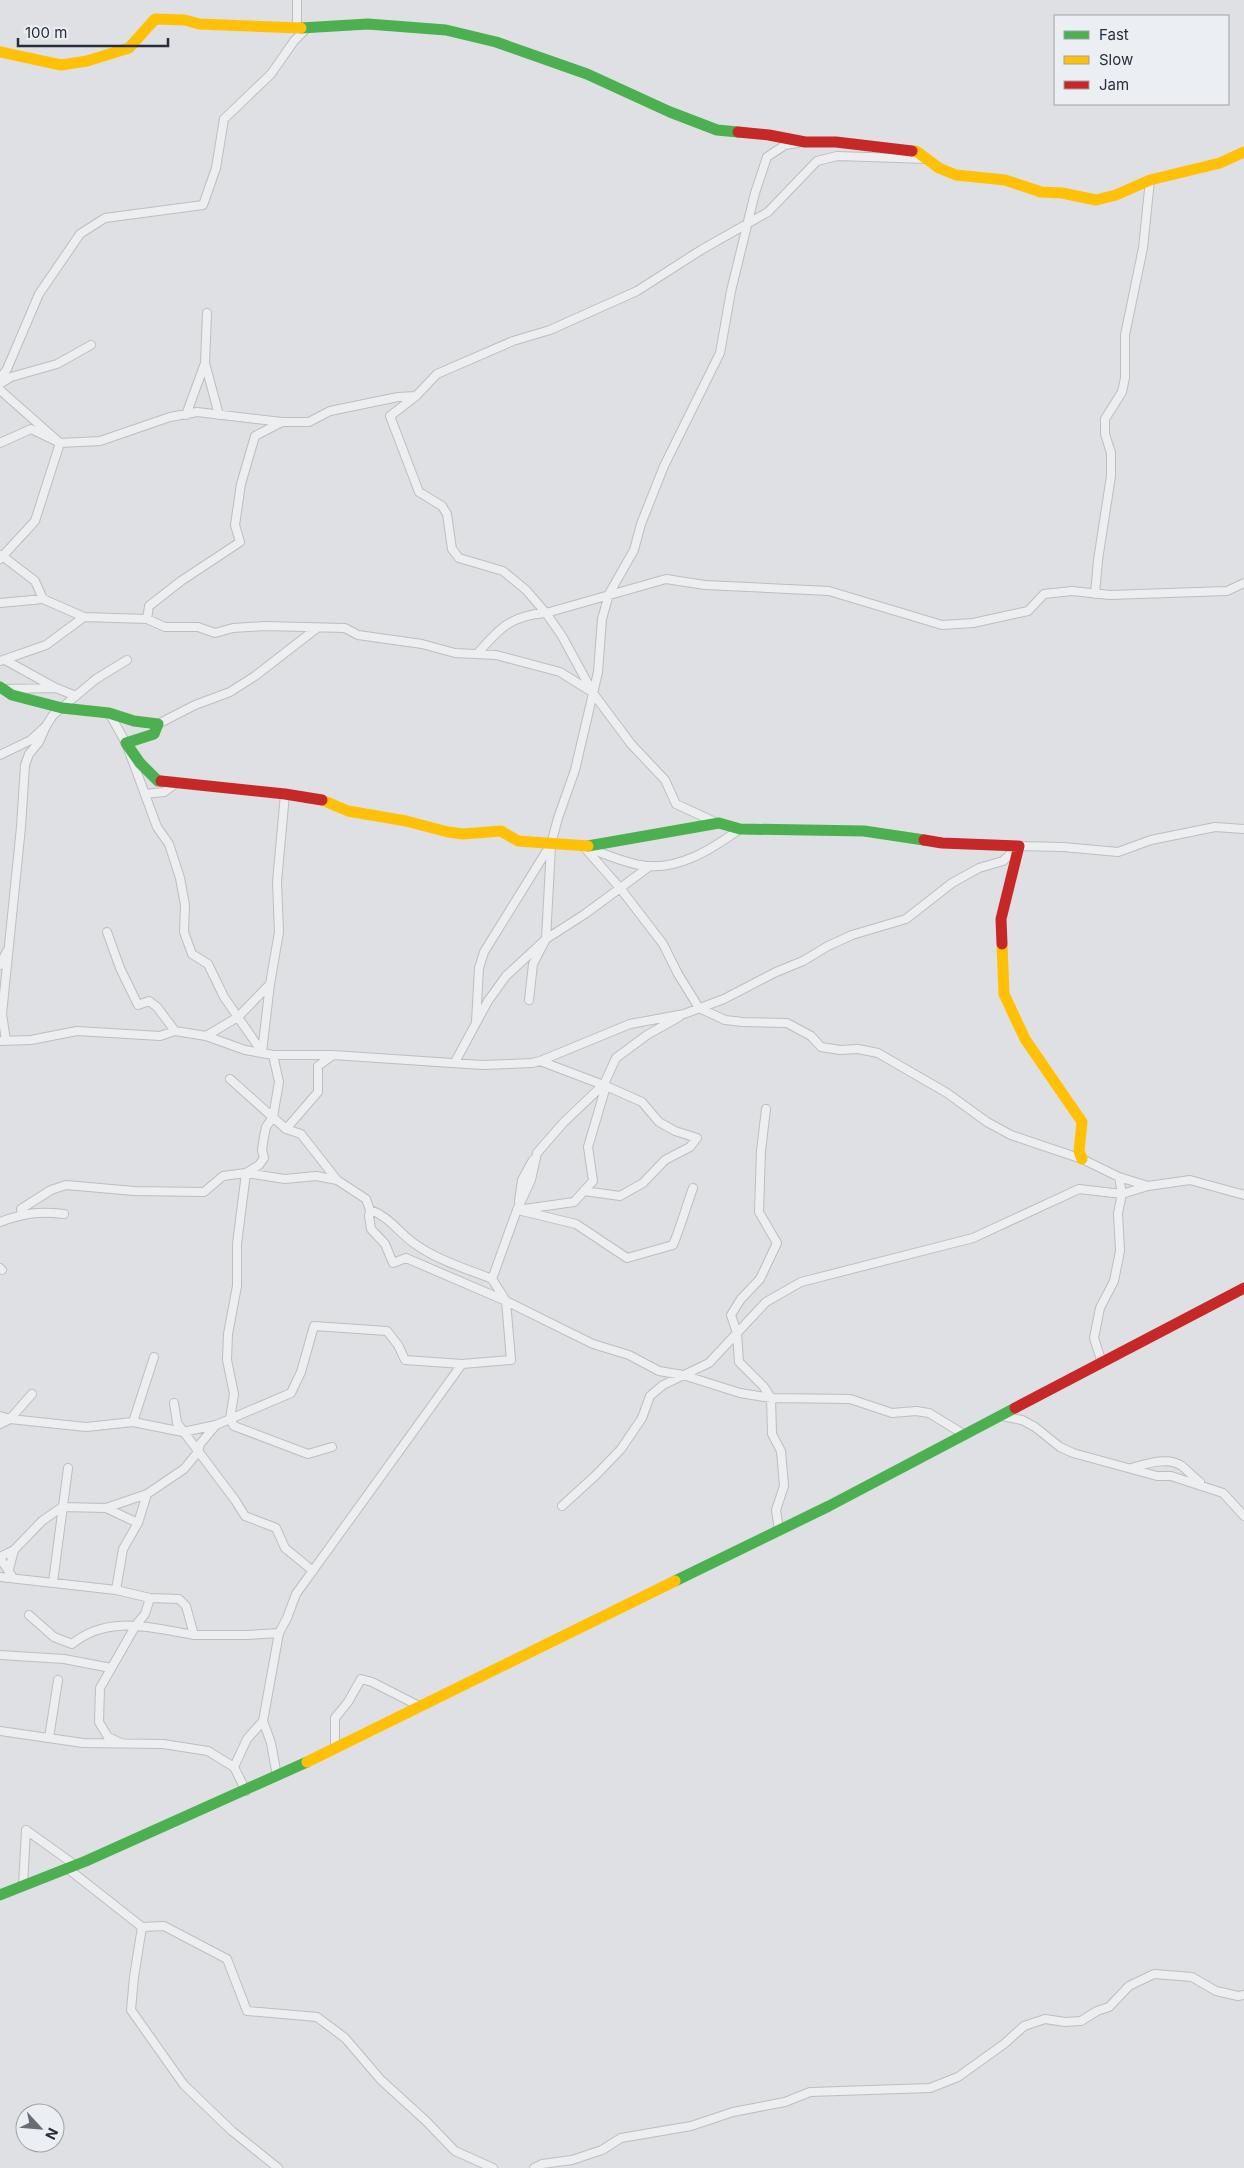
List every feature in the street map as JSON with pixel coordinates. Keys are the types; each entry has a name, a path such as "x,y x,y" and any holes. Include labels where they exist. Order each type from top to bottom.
{"main road":[{"path":"0,52 61,65 87,60 129,48 155,19 185,20 199,24 302,28 368,24 446,30 496,42 588,74 670,112 718,130 769,135 805,142 836,142 916,151 939,168 956,175 1005,180 1041,192 1090,199 1116,195 1150,180 1220,163 1244,152"},
{"path":"2,688 12,695 62,708 109,713 134,721 158,724 154,734 126,743 140,763 158,781 286,794 322,800 348,811 406,821 448,832 463,834 501,831 518,841 584,847 719,823 740,829 864,830 891,836 916,837 942,843 1019,846 1001,919 1004,994 1025,1039 1082,1122 1079,1151 1082,1159"},
{"path":"0,1895 246,1791 335,1748 779,1530 1002,1416 1244,1288"}],"street":[{"path":"0,379 7,369 39,294 80,234 105,218 204,205 216,168 224,119 271,74 294,42 302,28 297,0"},
{"path":"529,1000 533,964 546,939 551,844 575,770 598,672 602,618 609,594 634,550 641,524 664,466 720,353 731,291 755,192 767,157 785,145 805,142"},
{"path":"719,823 706,819 676,804 665,780 631,744 593,693 562,636 546,613 526,590 503,572 459,558 452,549 447,514 442,506 419,492 390,416 416,396 437,374 513,341 559,326 637,291 701,250 768,212 817,161 838,156 927,159"},
{"path":"1095,594 1098,560 1111,476 1111,453 1105,434 1106,419 1122,392 1125,378 1125,335 1143,248 1150,180"},
{"path":"186,415 205,363 207,313"},
{"path":"0,384 11,377 57,364 91,345"},
{"path":"205,363 220,415"},
{"path":"0,390 60,443"},
{"path":"0,443 31,429 60,443 100,441 163,419 197,412 282,422 309,422 330,411 398,397 416,396"},
{"path":"147,619 149,606 181,581 240,542 235,525 240,484 255,436 282,422"},
{"path":"43,600 35,581 1,557 35,520 60,443"},
{"path":"477,654 500,628 528,614 546,613 666,579 705,585 829,591 942,625 973,622 1028,611 1044,594 1072,592 1110,595 1228,591 1244,583"},
{"path":"0,603 43,600 84,617 147,619 165,628 198,627 214,634 233,628 265,626 345,628 358,635 422,644 455,653 496,655 560,672 593,693"},
{"path":"2,660 46,645 84,617"},
{"path":"158,724 230,692 256,676 318,628"},
{"path":"2,660 56,688 76,696"},
{"path":"0,755 31,740 62,708 96,679 127,660"},
{"path":"2,688 56,688"},
{"path":"109,713 126,743 157,827 169,844 180,878 185,905 184,932 192,954 208,964 224,997 262,1052"},
{"path":"46,726 39,742 29,754 25,765 10,945 2,1014 3,1040 31,1040 77,1031 160,1036 175,1031 206,1036 245,1050 273,1055 334,1056 482,1065 540,1061 630,1024 684,1014"},
{"path":"145,794 164,792 176,783"},
{"path":"262,1052 270,984 279,932 277,882 286,794"},
{"path":"518,1210 574,1202 593,1181 588,1147 605,1085 616,1058 647,1035 684,1014 724,999 844,939 906,919 952,883 979,868 1003,862 1019,846 1063,847 1118,852 1151,840 1215,827 1244,829"},
{"path":"584,847 639,865 660,867 700,855 740,829"},
{"path":"476,1022 479,968 484,952 551,844"},
{"path":"584,847 620,888 663,944 678,974 699,1008 725,1020 787,1023 811,1036 821,1047 840,1050 858,1049 878,1053 947,1093 987,1122 1003,1131 1082,1159 1119,1177 1148,1186"},
{"path":"455,1062 488,1000 506,976 546,939 586,914 650,866"},
{"path":"107,932 120,968 138,1005 149,1001 157,1007 175,1031"},
{"path":"0,965 10,945"},
{"path":"206,1036 238,1017 270,984"},
{"path":"246,1174 260,1165 264,1158 262,1150 266,1127 273,1118 279,1082 273,1055"},
{"path":"286,1128 318,1092 318,1066 334,1056"},
{"path":"540,1061 605,1085 642,1102 658,1122 675,1131 697,1138 690,1147 665,1160 643,1184 620,1196 584,1191"},
{"path":"230,1079 273,1118 286,1128 301,1134 337,1180 366,1198 370,1210 371,1229 385,1244 394,1263 406,1258 506,1301 593,1344 629,1355 658,1371 683,1375 740,1393 770,1398 850,1399 892,1413 916,1411 929,1414 965,1435"},
{"path":"492,1279 518,1210 522,1180 537,1153 564,1122 605,1085"},
{"path":"766,1109 761,1151 759,1212 777,1244 760,1279 741,1299 731,1315 737,1333 739,1362 764,1387 770,1398 772,1434 781,1451 784,1486 776,1510 779,1530"},
{"path":"246,1174 238,1244 237,1286 228,1334 227,1360 234,1394 230,1419 234,1426 308,1454 332,1448"},
{"path":"22,1214 21,1209 51,1190 66,1185 134,1191 204,1192 223,1176 246,1174 285,1179 316,1176 337,1180"},
{"path":"1102,1363 1094,1338 1100,1308 1114,1281 1120,1251 1118,1213 1122,1194 1119,1177"},
{"path":"562,1506 621,1449 642,1418 650,1396 664,1385 709,1363 766,1302 801,1282 974,1238 1079,1189 1122,1194 1148,1186 1190,1180 1244,1195"},
{"path":"518,1210 576,1224 627,1258 673,1245 683,1223 683,1214 694,1188"},
{"path":"0,1416 10,1419 86,1426 133,1422 183,1432 216,1425 291,1393 301,1372 314,1326 387,1331 398,1345 406,1360 462,1364 511,1360 506,1301 492,1279 416,1245 381,1213 370,1210"},
{"path":"0,1222 22,1214 43,1212 64,1214"},
{"path":"133,1422 154,1357"},
{"path":"277,1776 271,1743 263,1721 278,1632 288,1618 296,1594 462,1364"},
{"path":"0,1424 10,1419 32,1394"},
{"path":"174,1403 177,1424 236,1500 245,1516 276,1528 285,1548 313,1571"},
{"path":"1002,1416 1022,1420 1035,1427 1060,1447 1073,1453 1157,1476 1171,1476 1223,1493 1244,1516"},
{"path":"13,1578 9,1569 0,1558 14,1550 42,1521 62,1508 106,1508 147,1494 184,1469 198,1452 200,1444 216,1425"},
{"path":"1131,1469 1151,1463 1171,1462 1182,1466 1188,1474 1205,1486"},
{"path":"53,1582 68,1468"},
{"path":"116,1590 123,1549 138,1523 147,1494"},
{"path":"106,1508 138,1523"},
{"path":"9,1569 14,1550"},
{"path":"0,1577 116,1590 150,1598 179,1599 186,1606 194,1635"},
{"path":"125,1745 108,1737 99,1722 100,1688 136,1624 145,1614 150,1598"},
{"path":"29,1615 54,1637 72,1644 84,1633 107,1627 136,1624 194,1635 246,1635 278,1632"},
{"path":"0,1655 64,1659 111,1668"},
{"path":"335,1748 335,1718 348,1702 361,1679 372,1682 419,1706"},
{"path":"49,1738 58,1680"},
{"path":"234,1768 247,1739 263,1721"},
{"path":"0,1731 83,1743 163,1744 208,1751 234,1768 246,1791"},
{"path":"23,1886 26,1830 142,1927 164,1926 227,1959 247,2011 317,2017 346,2038 381,2080 426,2120 455,2151 493,2168"},
{"path":"142,1927 131,2010 184,2084 232,2131 278,2168"},
{"path":"534,2168 542,2164 572,2160 602,2150 621,2138 691,2126 733,2112 785,2102 810,2092 930,2088 958,2077 1004,2044 1024,2026 1045,2019 1065,2022 1081,2021 1097,2011 1109,2007 1129,1986 1154,1974 1192,1977 1216,1991 1238,1996 1244,1995"}],"traffic: fast":[{"path":"301,28 368,24 446,30 496,42 587,74 670,112 717,130 738,132"},
{"path":"0,687 12,695 62,708 109,713 134,721 158,724 154,734 126,743 140,763 158,781 161,781"},
{"path":"588,846 719,823 740,829 864,831 924,840"},
{"path":"675,1581 829,1506 1015,1408"},
{"path":"0,1895 86,1861 307,1762"}],"traffic: slow":[{"path":"0,52 61,65 87,61 129,48 155,19 185,20 199,24 301,28"},
{"path":"912,151 916,151 939,168 956,175 1005,180 1041,192 1062,193 1096,200 1116,195 1150,180 1220,163 1244,152"},
{"path":"322,800 348,811 406,821 448,832 463,834 501,831 518,841 588,846"},
{"path":"1002,944 1004,994 1025,1039 1082,1122 1079,1151 1082,1159"},
{"path":"307,1762 675,1581"}],"traffic: jam":[{"path":"738,132 769,135 805,142 836,142 912,151"},
{"path":"161,781 285,794 322,800"},
{"path":"924,840 942,843 1019,846 1001,919 1002,944"},
{"path":"1015,1408 1244,1288"}]}
